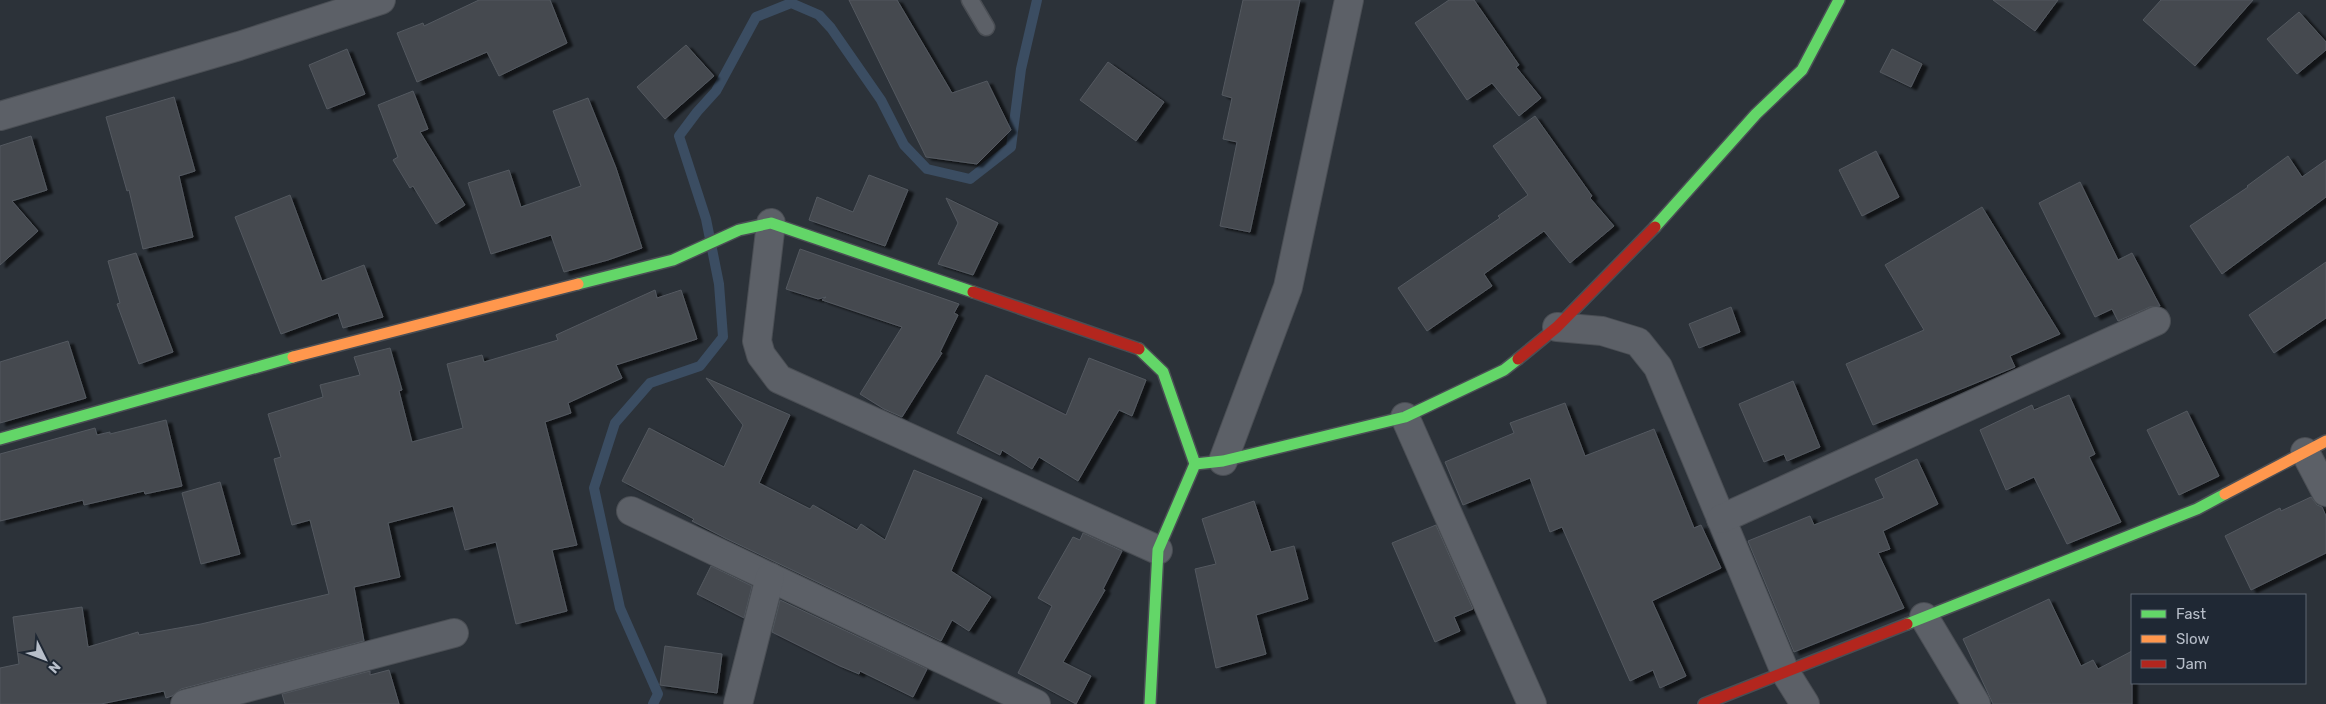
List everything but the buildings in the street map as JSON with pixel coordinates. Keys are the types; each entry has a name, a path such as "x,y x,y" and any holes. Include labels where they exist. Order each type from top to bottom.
{"street":[{"path":"0,116 239,46 382,0"},
{"path":"1223,461 1288,287 1350,0"},
{"path":"1195,464 1223,461 1405,417 1504,370 1557,327 1668,214 1756,114 1802,70 1838,0"},
{"path":"771,222 757,341 761,355 779,379 1158,550"},
{"path":"0,439 240,370 672,260 739,230 771,222 1138,349 1163,372 1195,464 1158,550 1150,704"},
{"path":"1722,519 2156,321"},
{"path":"1557,327 1602,332 1638,342 1658,366 1785,672 1805,704"},
{"path":"1405,417 1532,704"},
{"path":"1704,704 2197,509 2316,447 2326,492"},
{"path":"631,511 1036,704"},
{"path":"738,704 770,577"},
{"path":"1924,617 1976,704"},
{"path":"185,704 454,633"}],"lane":[{"path":"970,0 986,28"}],"waterway":[{"path":"653,704 658,694 620,608 594,488 615,423 650,383 700,366 723,337 719,284 706,219 679,136 716,91 756,17 791,3 819,15 831,28 881,100 904,145 927,169 970,179 1011,147 1021,69 1037,0"}],"traffic: fast":[{"path":"1655,227 1756,114 1802,70 1839,0"},
{"path":"578,284 673,260 739,230 771,223 973,292"},
{"path":"1139,349 1163,372 1195,464"},
{"path":"0,439 293,357"},
{"path":"1150,704 1158,550 1195,464 1223,461 1405,417 1504,370 1518,359"},
{"path":"1907,624 2197,509 2225,494"}],"traffic: slow":[{"path":"293,357 578,284"},
{"path":"2225,494 2326,441"}],"traffic: jam":[{"path":"1518,359 1557,327 1655,227"},
{"path":"973,292 1139,349"},
{"path":"1704,704 1907,624"}]}
